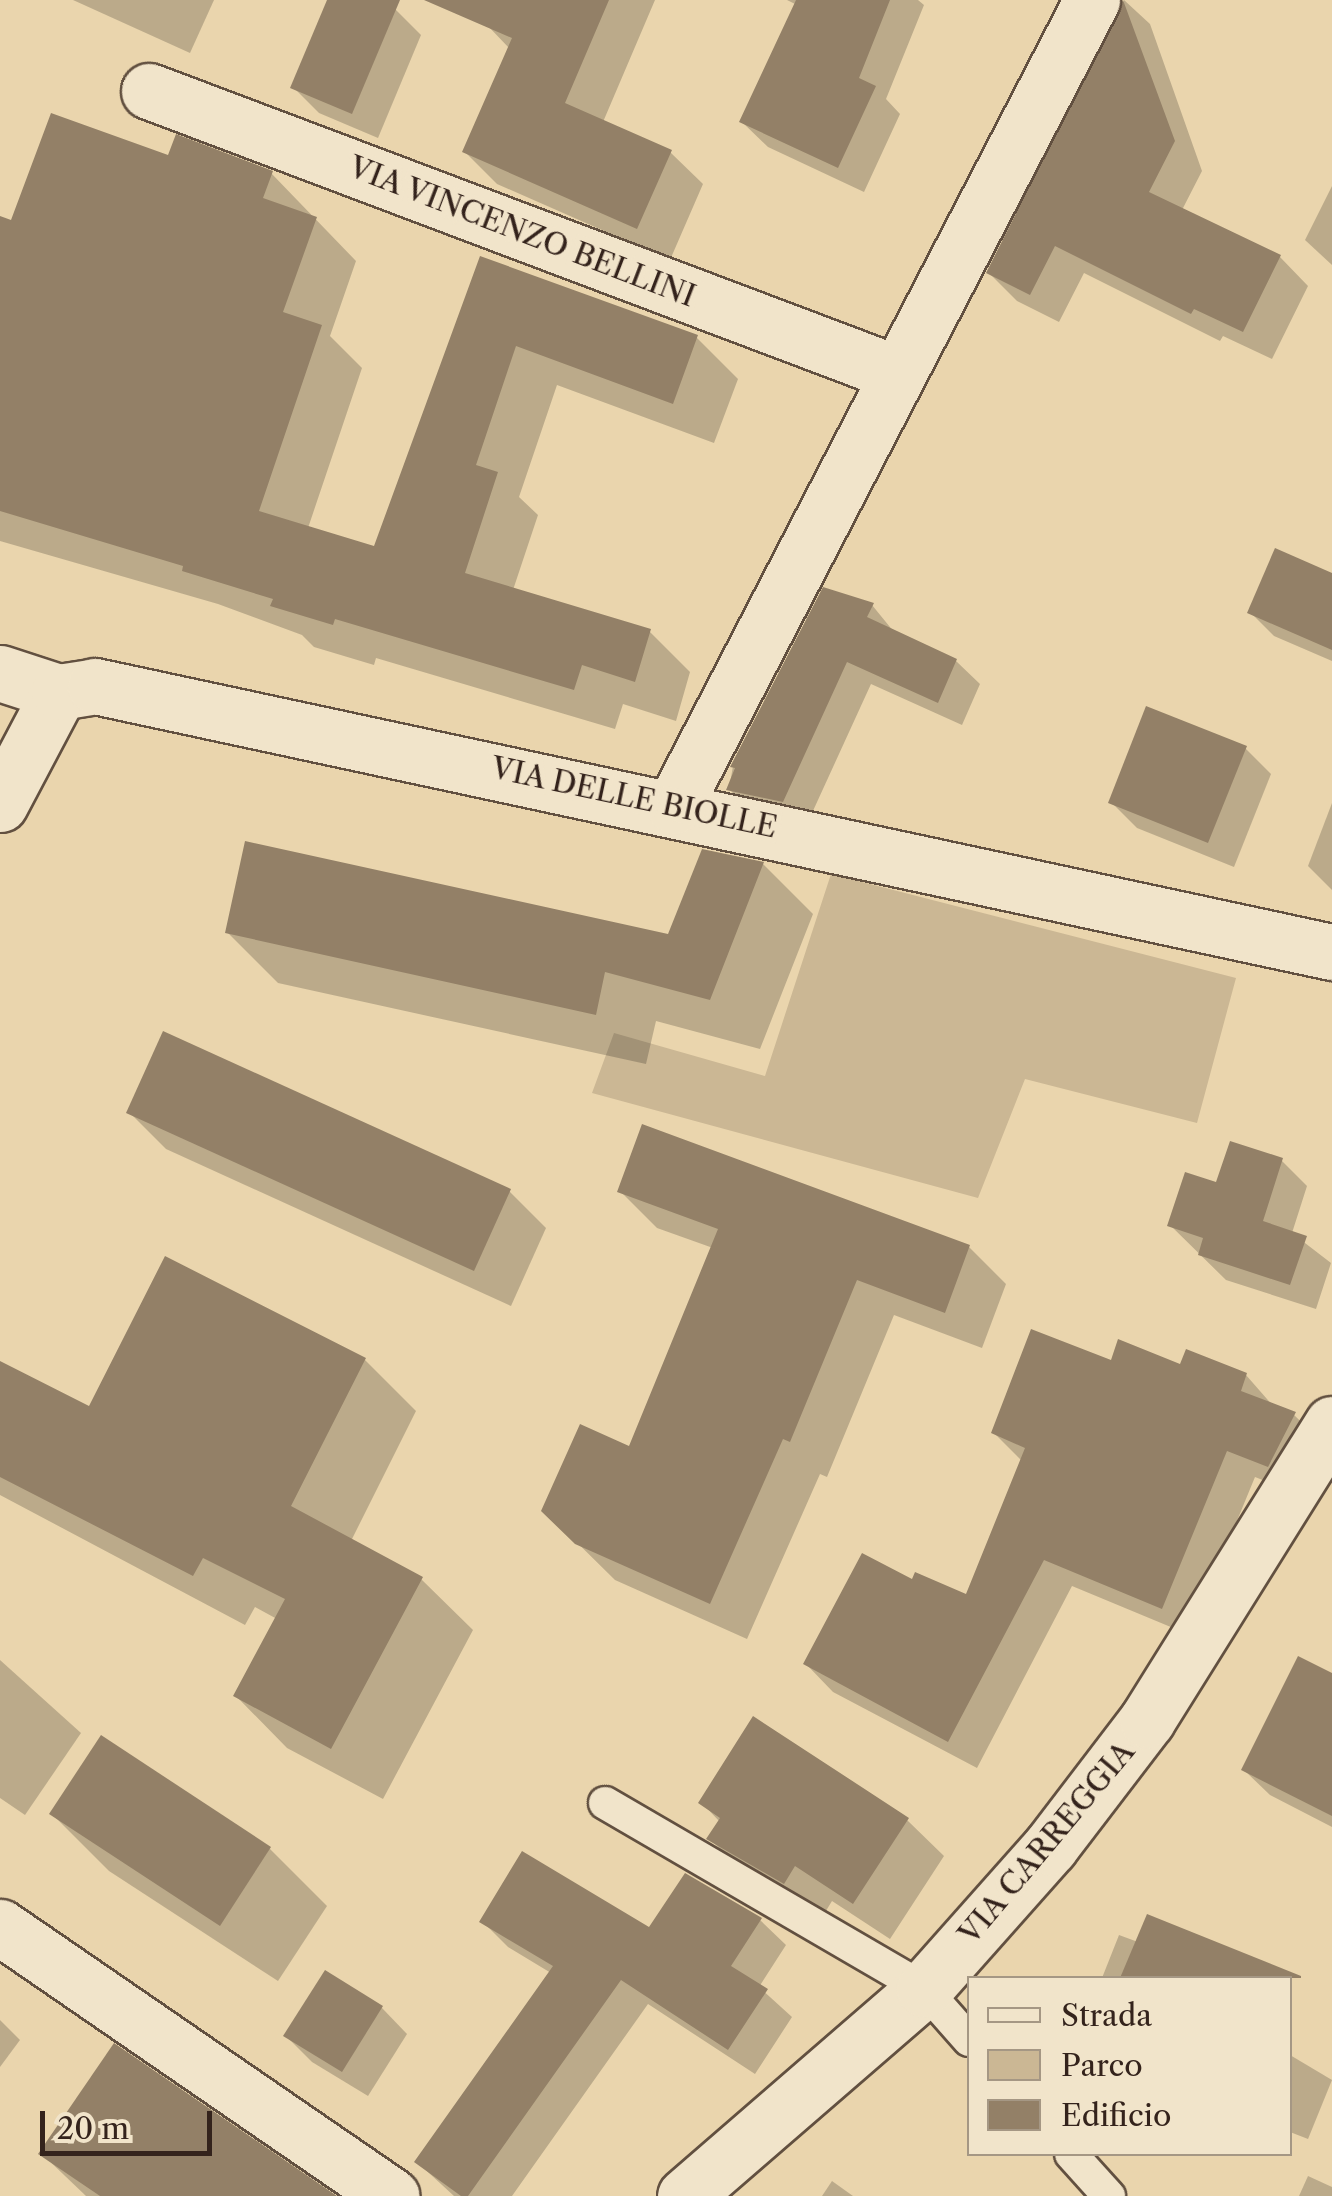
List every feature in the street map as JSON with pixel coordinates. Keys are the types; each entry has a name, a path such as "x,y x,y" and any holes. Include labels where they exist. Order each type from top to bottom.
{"street":[{"path":"674,806 1092,0"},
{"name":"VIA VINCENZO BELLINI","path":"149,90 896,373"},
{"path":"0,673 59,692 0,804"},
{"name":"VIA DELLE BIOLLE","path":"59,692 95,686 674,806 1332,952"},
{"name":"VIA CARREGGIA","path":"685,2196 924,1989 1050,1847 1147,1720 1332,1424"},
{"path":"0,1928 392,2196"}],"lane":[{"path":"604,1804 924,1989 967,2037"},
{"path":"1073,2156 1109,2196"}],"green space":[{"path":"831,874 1236,978 1197,1123 1025,1079 978,1198 592,1093 614,1033 765,1076"}],"building":[{"path":"327,0 400,0 352,114 290,88"},
{"path":"424,0 609,0 565,103 672,150 637,229 462,152 512,38"},
{"path":"796,0 890,0 859,78 876,86 838,168 739,122"},
{"path":"1123,0 1175,141 1149,192 1281,255 1243,332 1194,309 1191,314 1055,246 1030,295 986,273"},
{"path":"51,113 168,155 176,134 273,171 263,198 317,217 283,312 322,325 259,511 374,546 480,256 698,335 673,404 516,346 476,465 498,472 465,573 651,629 635,682 582,665 574,690 335,619 333,625 270,606 273,599 182,571 183,566 0,511 0,216 11,220"},
{"path":"1275,548 1332,573 1332,650 1247,613"},
{"path":"823,587 874,603 867,617 957,659 938,703 847,662 783,802 726,790 735,768 730,767"},
{"path":"1146,706 1247,746 1208,843 1108,803"},
{"path":"245,841 668,934 702,849 764,862 710,1000 605,972 596,1015 225,933"},
{"path":"163,1031 511,1189 474,1271 126,1113"},
{"path":"642,1124 970,1245 945,1313 857,1280 790,1442 783,1439 710,1604 575,1544 541,1511 580,1424 629,1446 718,1229 617,1192"},
{"path":"1230,1141 1283,1158 1263,1221 1307,1236 1290,1285 1198,1255 1203,1238 1167,1226 1185,1172 1216,1182"},
{"path":"165,1256 366,1358 291,1506 423,1577 331,1749 233,1696 285,1599 203,1558 193,1576 0,1477 0,1361 89,1406"},
{"path":"1031,1329 1111,1360 1118,1339 1180,1364 1186,1349 1247,1373 1241,1391 1296,1412 1268,1467 1227,1451 1162,1609 1044,1560 948,1742 803,1664 862,1553 912,1579 915,1572 966,1594 1025,1448 991,1433"},
{"path":"1298,1656 1332,1673 1332,1816 1241,1770"},
{"path":"753,1716 909,1818 853,1904 795,1866 784,1884 706,1839 720,1818 698,1803"},
{"path":"101,1735 271,1847 220,1926 49,1814"},
{"path":"522,1851 649,1927 685,1873 762,1918 731,1966 768,1989 728,2050 621,1980 468,2196 461,2196 414,2162 553,1966 479,1922"},
{"path":"1147,1914 1301,1978 1292,1976 1121,1976"},
{"path":"325,1970 383,2006 342,2072 283,2036"},
{"path":"114,2043 337,2196 100,2196 38,2154"}]}
